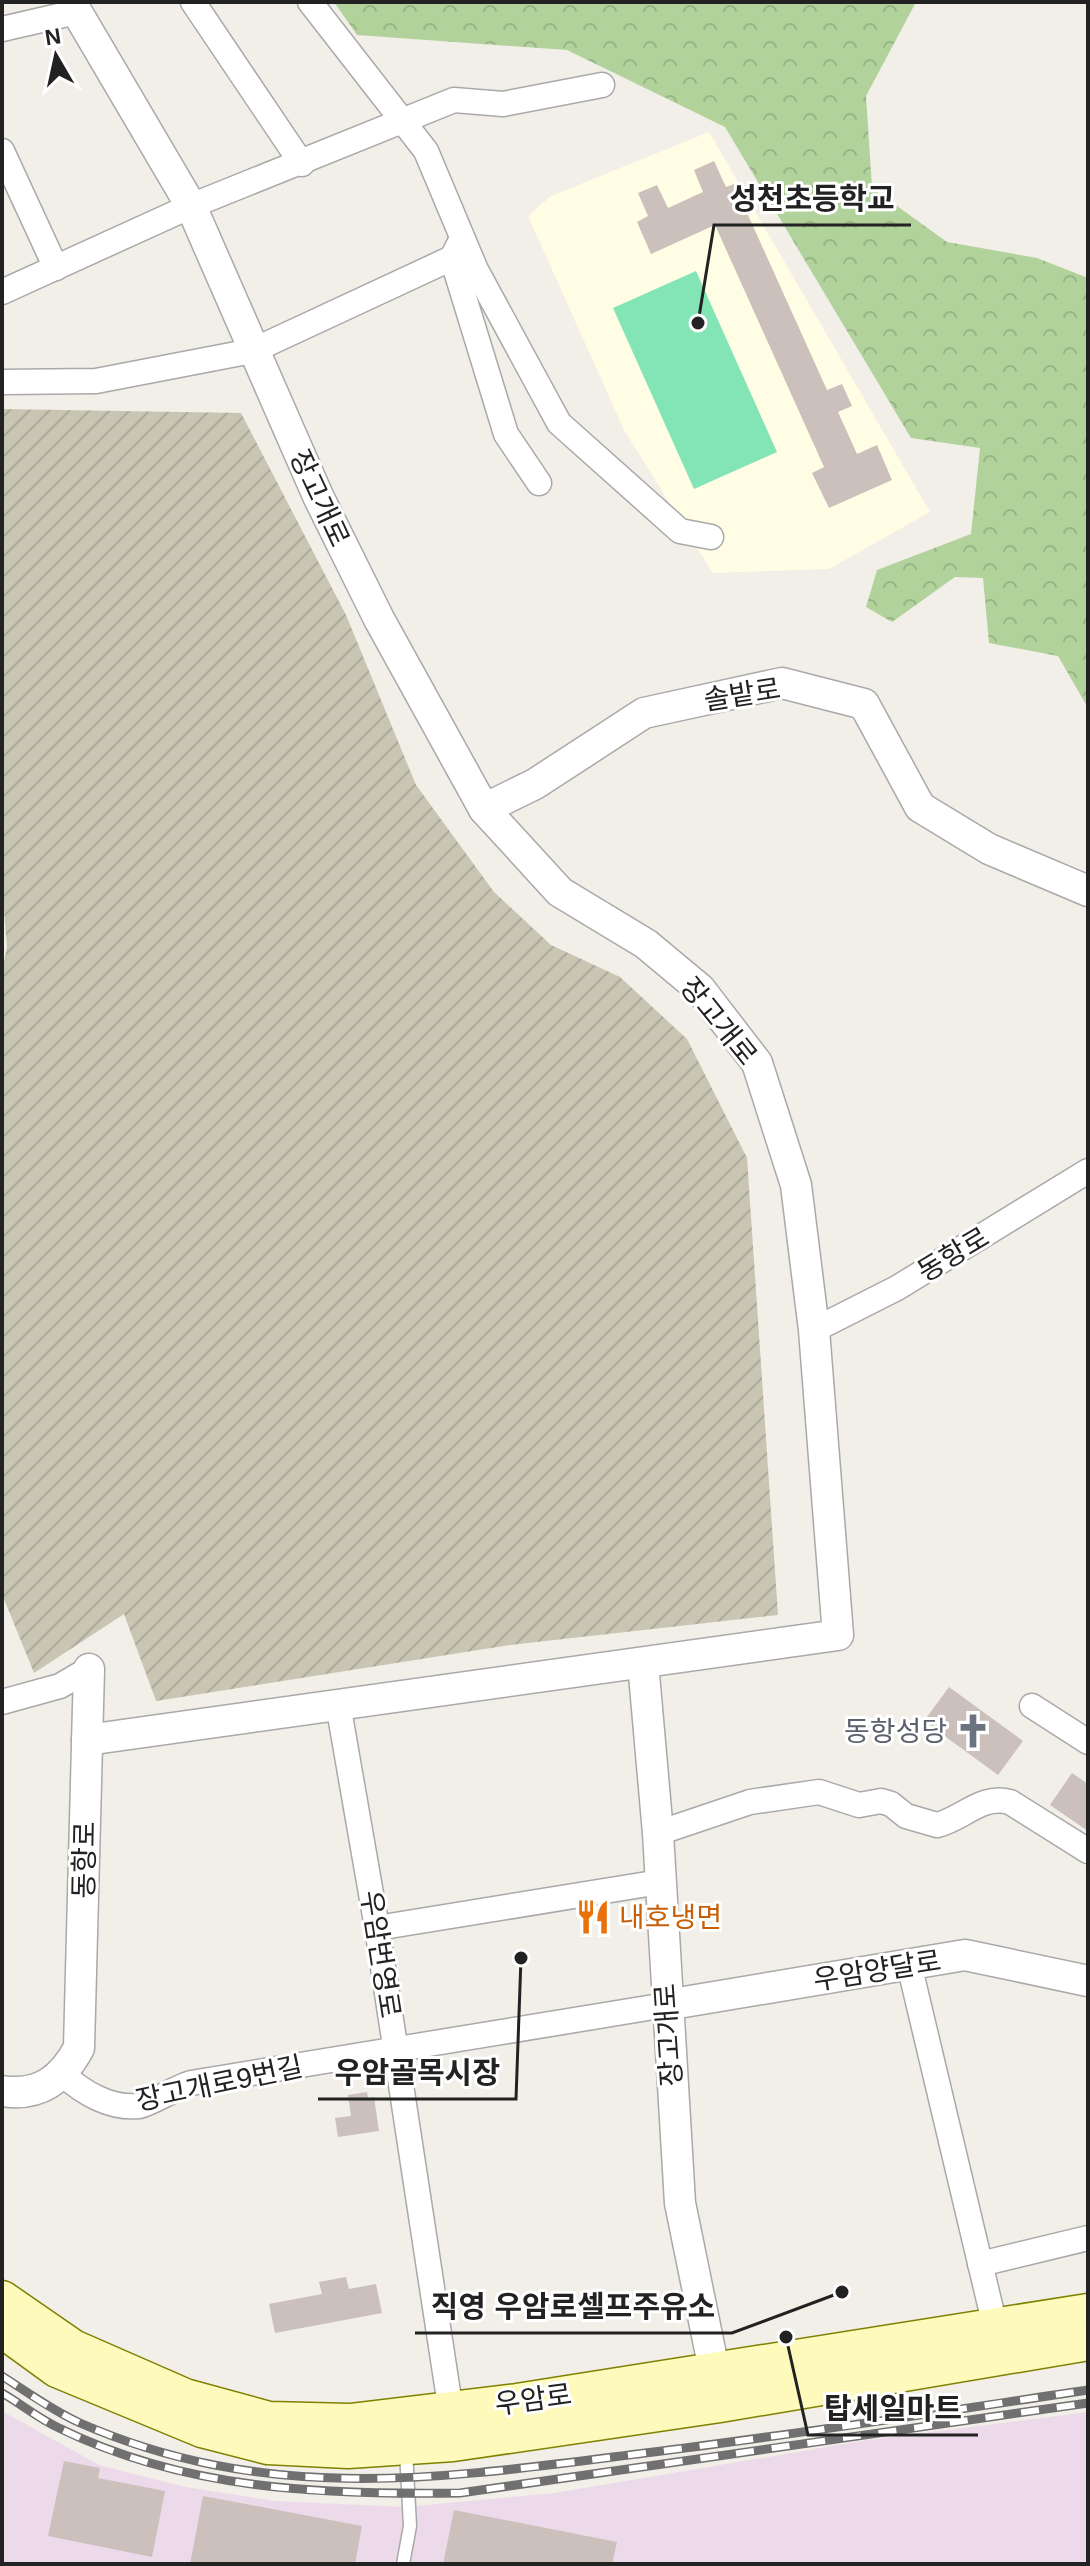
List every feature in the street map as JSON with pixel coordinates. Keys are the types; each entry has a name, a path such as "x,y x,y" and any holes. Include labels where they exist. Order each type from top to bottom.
{"main road":[{"name":"우암로","path":"2,2299 73,2348 185,2397 269,2420 350,2422 403,2431 454,2427 717,2388 1088,2342"},
{"name":"우암로","path":"717,2388 995,2326 1088,2312"},
{"name":"우암로","path":"2,2329 57,2369 202,2429 268,2446 348,2450 403,2431"}],"street":[{"path":"193,2 302,164"},
{"path":"310,2 426,151 457,248 506,434 539,483"},
{"path":"2,29 74,7"},
{"name":"장고개로","path":"74,7 191,206 252,351 379,619 484,809 560,892 646,944 700,989 757,1063 796,1185 814,1330 838,1635 87,1740"},
{"path":"2,292 191,206 302,164 454,100 503,104 602,85"},
{"path":"2,151 56,268"},
{"path":"2,382 96,381 252,351 457,248"},
{"path":"457,248 476,270 559,423 680,531 711,537"},
{"name":"솔밭로","path":"484,809 535,784 644,713 782,683 864,704 920,807 989,849 1088,891"},
{"name":"동항로","path":"814,1330 897,1288 1088,1171"},
{"name":"장고개로","path":"643,1663 658,1833 680,2203 717,2388"},
{"name":"동항로","path":"2,1702 60,1686 89,1669"},
{"name":"동항로","path":"64,2075 79,2048 89,1669"},
{"name":"우암번영로","path":"338,1704 377,1928 454,2427"},
{"path":"1032,1706 1088,1742"},
{"path":"658,1833 750,1802 819,1792 859,1805 881,1801 891,1804 906,1816 937,1825 989,1800 999,1799 1088,1851"},
{"path":"377,1928 660,1882"},
{"name":"우암양달로","path":"666,2005 965,1955 1088,1981"},
{"path":"909,1964 995,2326"},
{"name":"장고개로9번길","path":"64,2075 77,2087 102,2101 141,2106 169,2090 191,2083 666,2005"},
{"path":"2,2091 42,2087 64,2075"},
{"path":"980,2264 1088,2238"}],"lane":[{"path":"403,2431 410,2526 403,2564"}],"shaded area":[{"path":"709,132 930,512 829,569 713,573 624,430 528,216 551,196"},
{"path":"2,409 241,413 346,615 416,785 494,892 551,945 620,977 687,1039 747,1158 778,1615 510,1645 156,1701 124,1614 34,1673 2,1594 2,972 7,947 2,887"},
{"path":"2,2411 99,2465 185,2487 275,2501 405,2507 555,2493 868,2440 1088,2412 1088,2564 2,2564"}],"green space":[{"path":"334,2 916,2 866,96 872,188 947,242 1037,258 1088,278 1088,708 1058,656 989,643 983,578 955,577 892,622 866,607 877,570 971,534 980,448 911,438 725,127 567,50 357,35"},
{"path":"696,271 777,452 694,489 613,308"}],"building":[{"path":"714,161 726,187 734,184 827,390 842,384 852,406 838,412 857,454 877,445 892,480 829,508 812,473 824,467 715,225 651,254 637,222 648,216 638,193 657,185 668,208 703,192 694,170"},
{"name":"동항성당","path":"949,1687 1023,1741 998,1775 924,1721"},
{"path":"1072,1773 1088,1784 1088,1831 1050,1805"},
{"path":"367,2092 368,2098 374,2097 379,2131 338,2137 335,2118 351,2116 348,2095"},
{"path":"346,2277 349,2289 376,2284 382,2313 275,2333 269,2304 322,2294 319,2282"},
{"path":"64,2461 100,2468 98,2478 165,2491 152,2557 48,2536"},
{"path":"203,2496 362,2526 355,2564 190,2564"},
{"path":"454,2510 617,2542 612,2564 443,2564"}],"railway":[{"path":"2,2376 80,2423 151,2449 221,2466 290,2476 360,2478 500,2471 811,2431 1088,2390"},
{"path":"2,2393 59,2428 155,2465 205,2476 306,2490 408,2493 460,2493 1088,2403"}],"place":[{"name":"성천초등학교","path":"698,323"},
{"name":"동항성당","path":"973,1731"},
{"name":"내호냉면","path":"593,1917"},
{"name":"우암골목시장","path":"521,1958"},
{"name":"직영 우암로셀프주유소","path":"842,2292"},
{"name":"탑세일마트","path":"786,2337"}]}
